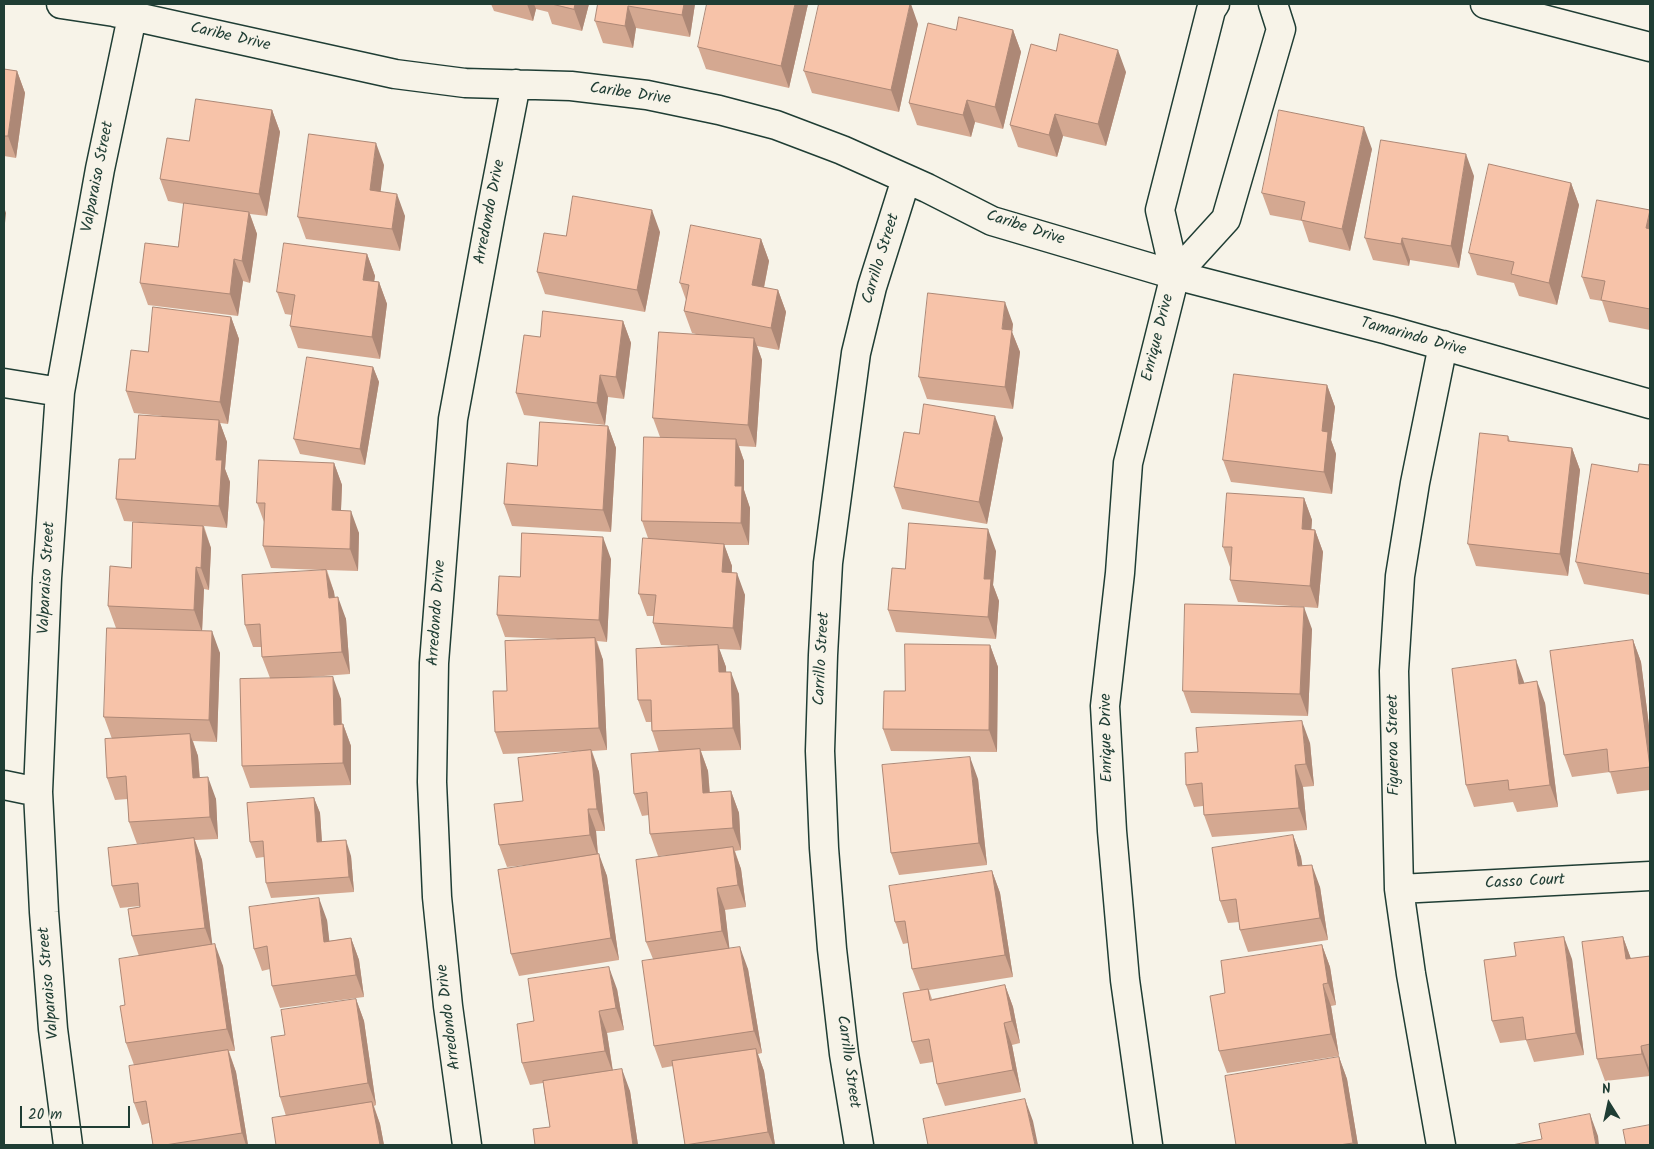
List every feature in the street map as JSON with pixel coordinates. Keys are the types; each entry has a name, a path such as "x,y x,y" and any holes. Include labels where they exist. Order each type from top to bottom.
{"street":[{"name":"Caribe Drive","path":"61,4 132,17 396,74 465,83 571,86 647,95 720,110 776,125 842,150 992,221 1175,275"},
{"name":"Enrique Drive","path":"1148,1145 1125,980 1112,831 1105,706 1120,573 1128,463 1175,275 1160,210 1211,10 1215,4"},
{"name":"Enrique Drive","path":"1175,275 1226,219 1281,29 1274,4"},
{"path":"1485,4 1650,47"},
{"name":"Valparaiso Street","path":"68,1145 53,1029 44,912 38,792 48,568 60,392 96,188 132,17"},
{"name":"Arredondo Drive","path":"467,1145 448,1006 437,897 432,782 434,663 453,419 516,84"},
{"name":"Carrillo Street","path":"859,1145 844,1054 832,949 824,848 820,751 823,655 828,563 856,353 872,287 906,179"},
{"name":"Tamarindo Drive","path":"1175,275 1443,345 1650,404"},
{"name":"Figueroa Street","path":"1441,1145 1411,974 1399,889 1394,671 1400,576 1415,483 1443,345"},
{"path":"4,382 60,392"},
{"path":"4,785 38,792"},
{"name":"Casso Court","path":"1399,889 1650,876"}],"building":[{"path":"552,4 575,4 574,9"},
{"path":"598,4 684,4 682,15 628,6 625,26 595,21"},
{"path":"707,4 795,4 781,66 698,47"},
{"path":"819,4 910,4 891,90 804,71"},
{"path":"959,17 1013,30 995,107 967,100 963,115 909,103 928,23 956,30"},
{"path":"1060,34 1118,50 1098,124 1055,114 1049,135 1010,125 1031,44 1056,51"},
{"path":"4,69 17,71 8,136 4,136"},
{"path":"196,99 272,110 259,194 160,179 167,138 189,141"},
{"path":"1279,110 1364,127 1342,229 1301,220 1305,202 1262,193"},
{"path":"309,134 376,143 370,190 397,194 392,229 298,217"},
{"path":"1381,140 1466,154 1451,246 1402,238 1401,244 1365,238"},
{"path":"1489,164 1571,183 1549,283 1511,274 1514,262 1469,253"},
{"path":"573,196 652,210 637,290 537,272 544,233 566,236"},
{"path":"1597,200 1650,210 1646,228 1650,229 1650,309 1601,300 1605,281 1582,277"},
{"path":"184,203 249,212 242,261 234,259 230,294 140,283 145,243 178,247"},
{"path":"691,225 761,239 752,285 778,290 771,328 684,311 689,285 680,283"},
{"path":"284,243 367,254 363,280 379,282 372,337 290,326 295,295 277,292"},
{"path":"928,293 1005,302 1002,329 1012,330 1005,387 919,377"},
{"path":"153,307 231,317 220,402 126,391 131,350 148,352"},
{"path":"543,311 623,321 616,377 600,375 597,403 516,393 524,335 540,337"},
{"path":"659,332 754,338 748,425 653,418"},
{"path":"307,357 373,367 360,449 294,439"},
{"path":"1234,374 1327,385 1322,431 1328,432 1324,472 1223,460"},
{"path":"924,404 995,416 979,502 894,487 904,432 919,434"},
{"path":"139,415 219,420 216,460 222,460 219,506 116,499 119,459 135,459"},
{"path":"540,422 608,426 603,510 504,504 507,463 537,466"},
{"path":"1480,433 1508,436 1508,441 1572,448 1560,554 1468,544"},
{"path":"644,437 736,439 735,486 742,486 741,523 642,521"},
{"path":"259,460 334,463 332,510 351,511 350,549 263,546 265,503 257,503"},
{"path":"1592,464 1638,472 1639,464 1650,465 1650,574 1576,562"},
{"path":"1227,493 1304,498 1302,529 1315,530 1310,586 1230,580 1232,547 1223,547"},
{"path":"133,522 203,526 201,568 196,567 194,610 108,606 110,566 131,568"},
{"path":"909,523 988,529 984,579 991,579 988,617 888,610 892,568 905,569"},
{"path":"522,533 603,537 599,620 497,615 499,576 520,577"},
{"path":"643,538 724,544 722,572 737,573 733,628 653,623 656,595 639,594"},
{"path":"326,570 329,598 338,597 342,652 262,657 260,624 245,625 242,575"},
{"path":"1185,604 1304,607 1300,694 1183,691"},
{"path":"107,628 212,631 209,720 104,717"},
{"path":"595,638 599,728 495,732 493,691 507,691 505,641"},
{"path":"1633,640 1650,767 1609,772 1607,749 1564,755 1550,651"},
{"path":"905,644 990,645 989,730 883,729 884,691 905,691"},
{"path":"718,645 719,672 731,672 733,728 652,731 651,700 638,700 636,649"},
{"path":"1516,660 1519,684 1537,681 1550,785 1509,790 1508,780 1466,785 1452,669"},
{"path":"333,677 334,725 343,724 343,763 242,766 240,679"},
{"path":"1302,721 1306,764 1295,765 1299,808 1204,815 1202,783 1186,785 1185,753 1198,752 1196,728"},
{"path":"190,734 193,778 208,777 210,817 129,822 126,776 107,778 105,739"},
{"path":"700,749 703,793 731,791 733,828 650,834 647,792 634,794 631,754"},
{"path":"591,750 597,809 588,809 590,835 499,845 494,804 523,801 518,758"},
{"path":"970,757 979,843 891,853 882,765"},
{"path":"314,798 317,842 346,840 349,877 266,883 263,841 250,842 247,803"},
{"path":"1293,835 1298,866 1312,865 1320,918 1240,930 1236,899 1220,901 1212,848"},
{"path":"194,838 205,928 132,936 128,909 140,907 138,883 112,886 108,848"},
{"path":"733,847 738,885 717,888 722,931 646,942 636,860"},
{"path":"599,854 611,938 511,954 498,870"},
{"path":"992,871 1005,955 912,969 905,921 895,922 889,886"},
{"path":"319,898 324,942 351,938 356,975 272,986 267,946 254,949 249,907"},
{"path":"1564,937 1576,1033 1526,1040 1523,1017 1492,1021 1484,960 1516,956 1514,943"},
{"path":"1623,937 1626,959 1650,956 1650,1044 1641,1046 1642,1054 1597,1059 1582,942"},
{"path":"215,944 227,1029 126,1043 120,1006 125,1005 119,959"},
{"path":"1322,945 1328,983 1323,984 1331,1034 1219,1051 1210,996 1225,993 1221,961"},
{"path":"740,947 754,1031 654,1046 642,961"},
{"path":"609,967 616,1008 599,1011 605,1051 522,1063 517,1024 534,1021 528,979"},
{"path":"1005,985 1012,1021 1004,1023 1013,1070 937,1084 929,1039 912,1042 903,993 928,989 930,1000"},
{"path":"356,999 368,1083 280,1097 271,1037 285,1035 281,1010"},
{"path":"756,1049 768,1132 685,1145 672,1061"},
{"path":"228,1050 242,1133 165,1145 153,1145 146,1101 134,1103 129,1066"},
{"path":"1339,1057 1353,1143 1339,1145 1236,1145 1225,1076"},
{"path":"622,1069 633,1145 535,1145 533,1129 550,1127 543,1081"},
{"path":"1025,1099 1035,1145 928,1145 923,1119"},
{"path":"372,1102 380,1145 276,1145 272,1118"},
{"path":"1590,1114 1596,1145 1512,1145 1542,1139 1539,1124"},
{"path":"1650,1125 1650,1145 1626,1145 1623,1130"}]}
